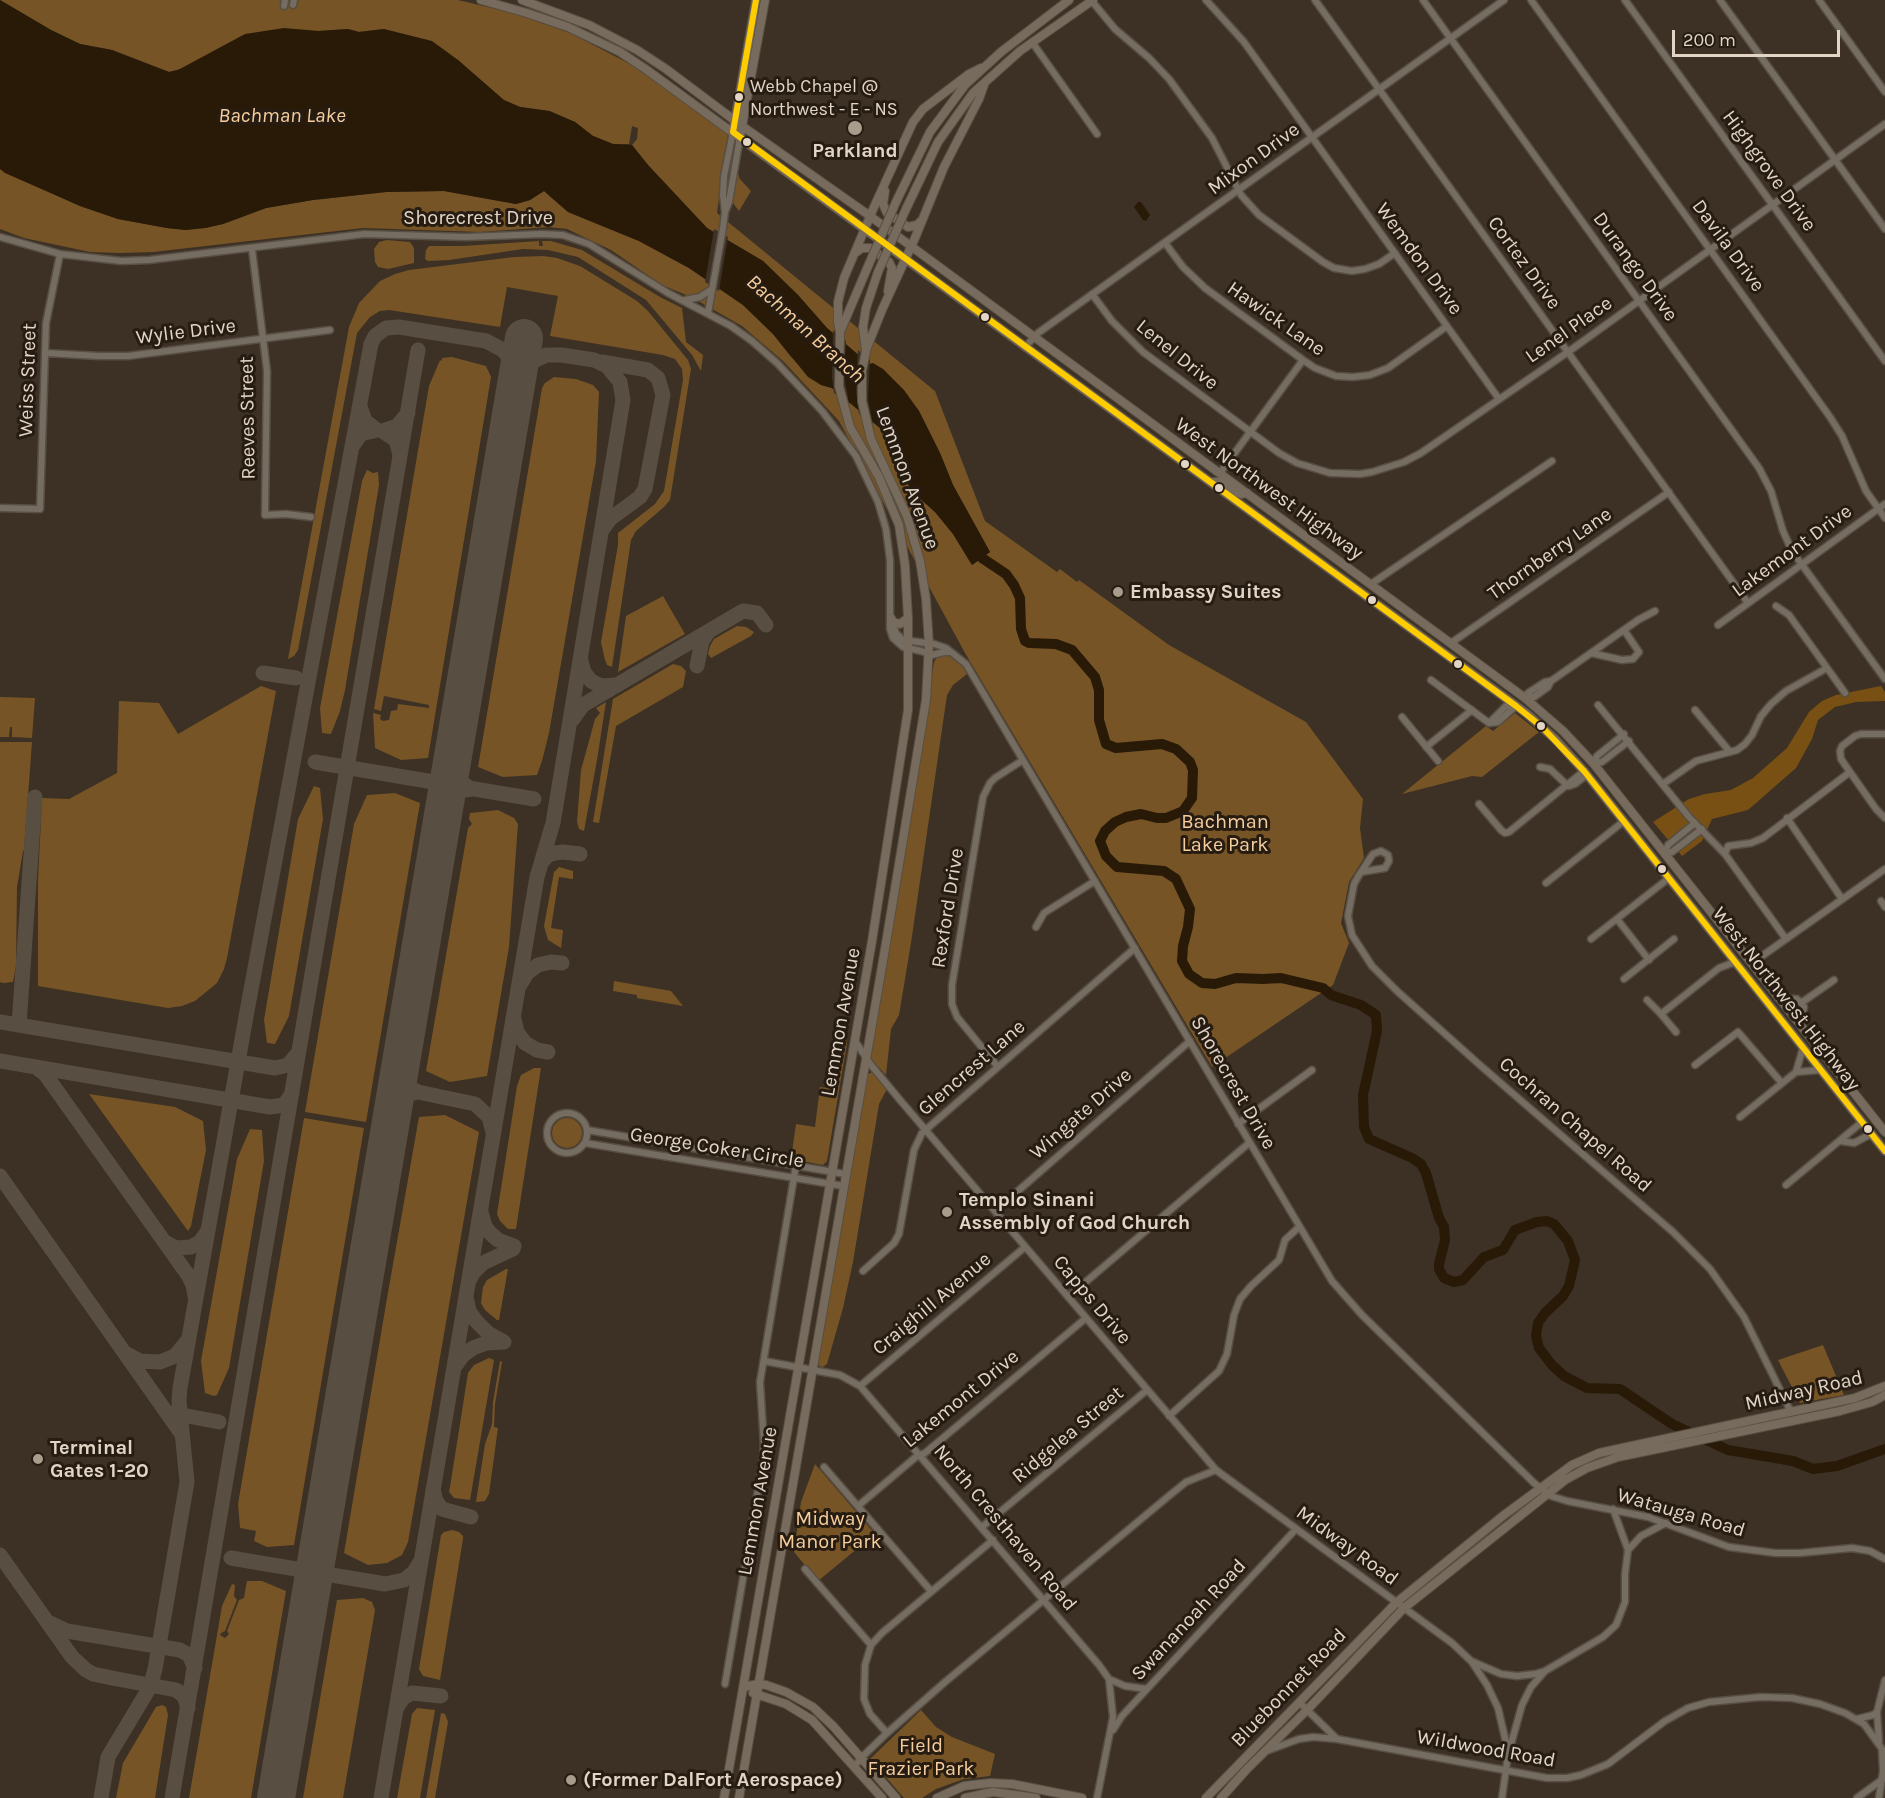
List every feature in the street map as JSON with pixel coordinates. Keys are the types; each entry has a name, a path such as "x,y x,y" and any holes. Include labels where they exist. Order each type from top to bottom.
{"main road":[{"name":"West Northwest Highway","path":"481,0 548,19 620,52 865,228 904,259 1516,706 1555,739 1584,771 1883,1148"},
{"name":"West Northwest Highway","path":"522,0 573,18 624,43 666,69 742,126 870,216 1525,698 1563,731 1593,763 1885,1132"},
{"path":"740,137 756,0"},
{"path":"733,132 753,41 765,0"},
{"path":"840,333 838,302 844,278 870,216 918,116 962,80 1070,0"},
{"name":"Lemmon Avenue","path":"739,1798 926,700 929,644 926,599 913,537 896,490 867,427 861,390 866,353 863,327 866,308 878,272 906,209 938,142 960,109 996,71 1032,42 1092,0"},
{"path":"1026,34 1032,42"},
{"path":"620,52 624,43"},
{"name":"Lemmon Avenue","path":"724,1798 872,941 907,722 908,618 905,565 897,518 879,477 850,427 842,403 838,370 840,333 922,146 952,100 981,68"},
{"path":"866,353 904,259 984,85"},
{"path":"889,175 884,209 908,227 917,225 924,218"},
{"path":"855,253 870,248 889,262 892,268 888,296"},
{"path":"970,307 976,296"},
{"path":"1127,421 1134,411"},
{"path":"1211,482 1219,482 1238,494 1247,493"},
{"path":"1266,523 1274,513"},
{"path":"1362,593 1371,584"},
{"path":"891,618 893,622 900,624 908,618"},
{"path":"1444,652 1451,643"},
{"path":"1516,706 1525,698"},
{"path":"1584,771 1593,763"},
{"path":"1655,860 1665,853"},
{"path":"872,941 886,943"},
{"path":"1862,1122 1872,1115"},
{"name":"Midway Road","path":"1400,1605 1449,1558 1572,1465 1599,1453 1864,1396 1885,1386"},
{"name":"Midway Road","path":"1400,1605 1548,1493 1576,1474 1601,1462 1856,1407 1885,1395"},
{"path":"1791,1412 1794,1420"},
{"name":"Bluebonnet Road","path":"1206,1798 1400,1605"},
{"name":"Bluebonnet Road","path":"1221,1798 1307,1710 1400,1605"},
{"path":"744,1687 758,1684 786,1692 813,1707 833,1726 896,1798"},
{"path":"744,1687 756,1695 786,1704 804,1714 821,1728 882,1798"},
{"path":"937,1798 964,1786 990,1783 1082,1798"},
{"path":"965,1798 993,1792 1036,1798"}],"street":[{"path":"1092,0 1115,29 1149,58 1168,79 1212,138 1238,190 1250,206 1266,221 1334,268 1352,271 1365,269 1379,264 1395,253"},
{"name":"Wemdon Drive","path":"1206,0 1244,42 1499,399"},
{"name":"Cortez Drive","path":"1315,0 1748,603"},
{"name":"Durango Drive","path":"1423,0 1763,474 1786,538 1802,564 1885,679"},
{"name":"Mixon Drive","path":"1025,347 1092,294 1504,0"},
{"name":"Davila Drive","path":"1531,0 1830,417 1842,436 1866,491 1885,518"},
{"name":"Highgrove Drive","path":"1626,0 1885,361"},
{"path":"1720,0 1885,229"},
{"path":"1819,0 1885,92"},
{"path":"1032,42 1097,134"},
{"name":"Lenel Place","path":"1250,432 1296,463 1330,473 1360,474 1388,468 1412,458 1568,352 1885,124"},
{"path":"708,313 723,228 724,176 733,132"},
{"path":"724,212 729,202 740,137"},
{"name":"Shorecrest Drive","path":"0,237 60,254 108,260 149,260 364,234 458,237 553,234 571,237 596,248 752,341 777,363 828,417 856,456 878,502 886,529 890,560 890,628 893,638 897,644 908,646 929,644 946,648 966,664 1332,1281 1443,1395 1540,1488"},
{"name":"Hawick Lane","path":"1165,243 1183,267 1205,288 1303,360 1336,376 1370,375 1388,368 1447,326"},
{"name":"Reeves Street","path":"252,249 267,371 265,515 286,514 311,517"},
{"name":"Weiss Street","path":"0,508 40,509 48,308 60,254"},
{"path":"683,300 700,297 712,290"},
{"name":"Lenel Drive","path":"1092,294 1112,321 1143,352 1250,432"},
{"name":"Wylie Drive","path":"45,352 128,356 330,330"},
{"path":"1220,473 1303,360"},
{"path":"1371,584 1552,461"},
{"name":"Thornberry Lane","path":"1451,643 1669,492"},
{"name":"Lakemont Drive","path":"1718,625 1885,504"},
{"path":"1776,606 1789,615 1845,693"},
{"path":"1525,698 1534,697 1548,687 1551,681 1655,611"},
{"path":"1591,653 1622,660 1634,659 1639,652 1624,630"},
{"path":"908,646 934,656 952,652"},
{"path":"1663,784 1696,761 1730,752 1745,744 1761,716 1779,698 1807,677 1827,668"},
{"path":"1431,680 1489,723 1516,706"},
{"path":"1598,705 1695,823 1725,854 1786,939"},
{"path":"1426,747 1472,710"},
{"path":"1695,710 1730,752"},
{"path":"1402,717 1438,761"},
{"path":"1593,763 1597,756 1624,734"},
{"path":"1885,734 1861,734 1842,746 1840,751 1841,759 1876,809 1885,818"},
{"path":"1593,763 1602,762 1629,741"},
{"name":"Rexford Drive","path":"998,1067 957,1017 952,1004 952,985 983,796 995,778 1023,760"},
{"path":"1540,767 1550,769 1568,786"},
{"path":"1479,804 1506,833 1513,830 1584,771"},
{"path":"1725,854 1728,846 1751,843 1763,838 1850,772"},
{"path":"1787,818 1842,899"},
{"path":"1546,883 1624,821"},
{"path":"1695,823 1668,845 1665,853 1672,852 1702,829"},
{"name":"Cochran Chapel Road","path":"1361,872 1385,868 1389,861 1388,855 1381,851 1377,852 1361,872 1354,884 1348,922 1352,935 1372,966 1416,1008 1634,1198 1706,1264 1724,1286 1744,1317 1791,1412"},
{"path":"1762,956 1885,869"},
{"path":"1591,939 1669,878"},
{"path":"1036,927 1044,913 1095,881"},
{"path":"1617,919 1649,960"},
{"path":"1624,979 1674,939"},
{"name":"Glencrest Lane","path":"862,1271 894,1243 899,1234 914,1150 919,1136 1135,948"},
{"path":"1719,968 1726,950"},
{"path":"1661,1014 1719,968 1736,962"},
{"path":"1802,1003 1834,980"},
{"path":"1778,998 1797,999 1802,1003 1804,1008 1800,1025"},
{"path":"1647,1000 1676,1032"},
{"path":"1695,1065 1738,1032 1781,1082"},
{"name":"Capps Drive","path":"854,1039 865,1057 926,1130 1216,1470"},
{"name":"Wingate Drive","path":"995,1211 1190,1041"},
{"path":"1796,1072 1803,1048"},
{"path":"1238,1124 1312,1070"},
{"path":"1740,1117 1796,1072 1820,1070"},
{"name":"George Coker Circle","path":"843,1186 585,1143 575,1152 562,1153 550,1144 548,1128 554,1118 566,1113 579,1117 587,1130 845,1174"},
{"path":"1786,1185 1862,1122"},
{"path":"585,1143 587,1130"},
{"path":"1840,1141 1854,1143 1871,1134"},
{"path":"613,1148 615,1135"},
{"path":"665,1156 668,1143"},
{"path":"1068,1297 1249,1143"},
{"path":"700,1161 702,1149"},
{"path":"725,1684 762,1461 764,1445 760,1400 764,1361 796,1166"},
{"path":"1169,1416 1219,1371 1227,1354 1234,1315 1240,1299 1279,1260 1286,1240 1299,1227"},
{"name":"Craighill Avenue","path":"860,1386 1025,1247"},
{"name":"Lakemont Drive","path":"858,1506 1086,1318"},
{"name":"North Cresthaven Road","path":"764,1361 840,1375 860,1386 1109,1679"},
{"name":"Ridgelea Street","path":"982,1527 1147,1390"},
{"path":"824,1467 931,1591"},
{"path":"854,1767 887,1733 1186,1482 1216,1470"},
{"name":"Midway Road","path":"1216,1470 1400,1605"},
{"name":"Watauga Road","path":"1540,1488 1567,1501 1613,1509 1666,1523 1711,1542 1745,1550 1800,1553 1852,1548 1869,1551 1885,1559"},
{"path":"1471,1661 1492,1671 1527,1676 1545,1671 1603,1637 1616,1625 1625,1602 1628,1550 1613,1509"},
{"path":"1628,1550 1641,1536 1666,1523"},
{"name":"Swananoah Road","path":"1111,1736 1122,1716 1296,1529"},
{"path":"887,1733 870,1714 864,1699 866,1665 871,1645 993,1540"},
{"path":"805,1569 871,1645"},
{"path":"1400,1605 1452,1643 1471,1661 1487,1685 1498,1708 1508,1755 1502,1798"},
{"path":"1508,1755 1526,1696 1545,1671"},
{"path":"1109,1679 1125,1686 1147,1689"},
{"path":"1097,1798 1111,1736 1113,1711 1109,1679"},
{"path":"1879,1798 1884,1763 1877,1712 1885,1680"},
{"name":"Wildwood Road","path":"1263,1753 1288,1742 1313,1737 1337,1739 1547,1779 1567,1779 1608,1764 1679,1712 1708,1702 1761,1697 1792,1698 1820,1704 1857,1719 1869,1730 1885,1753"},
{"path":"1300,1703 1337,1739"},
{"path":"1857,1719 1873,1716 1877,1712"},
{"path":"1313,1737 1323,1726"},
{"path":"1857,1798 1883,1779"}],"green space":[{"name":"Bachman Lake Park","path":"0,0 458,0 513,13 570,33 630,64 666,88 728,134 717,213 935,391 985,521 1057,572 1060,569 1077,582 1079,580 1169,645 1306,722 1363,799 1360,828 1364,858 1349,882 1341,923 1349,943 1333,985 1212,1067 965,653 839,421 783,361 742,326 691,297 662,285 611,250 567,229 549,227 480,232 363,228 153,252 119,253 90,252 24,238 0,229 0,169 80,206 118,219 186,230 223,224 266,208 386,192 444,191 516,204 530,200 544,191 568,212 639,241 689,268 743,305 773,334 791,357 821,385 832,388 880,428 889,440 905,480 915,494 935,512 953,534 972,565 990,552 953,485 919,411 883,369 869,364 827,328 798,295 763,261 707,228 632,145 637,139 638,128 632,126 629,144 613,144 593,136 575,122 550,111 520,107 503,100 458,60 384,29 359,32 348,29 319,31 169,72 112,50 80,44"},
{"path":"739,174 739,178 751,191 739,211 733,203 736,178"},
{"path":"387,240 410,242 414,248 414,263 388,269 378,267 375,262 374,249 379,242"},
{"path":"539,241 539,246 543,246 542,241 551,241 582,250 682,308 686,342 703,355 701,371 692,355 646,300 578,257 548,250 523,249 449,260 428,261 425,259 429,246"},
{"path":"543,256 580,266 637,301 688,360 691,369 670,500 636,531 631,540 612,667 607,665 601,642 618,545 618,533 655,504 664,491 683,380 682,369 675,359 663,355 550,336 558,296 507,287 500,327 389,310 380,311 370,317 357,333 298,650 288,659 349,327 359,303 380,281 409,270 514,257"},
{"path":"452,357 486,366 491,377 428,758 401,760 375,748 373,713 381,715 380,719 383,721 389,720 391,711 397,710 398,704 429,708 429,705 384,696 381,711 374,709 429,386 440,360"},
{"path":"554,377 576,379 593,385 599,392 596,461 549,733 542,761 537,775 503,777 478,767 542,388"},
{"path":"367,470 373,473 378,472 379,485 345,690 331,734 322,733 320,708 362,481"},
{"path":"663,596 685,634 618,672 626,616"},
{"path":"737,626 746,627 754,632 751,636 711,658 708,654 714,639"},
{"path":"949,654 966,668 967,674 953,685 947,695 911,943 899,1015 891,1029 886,1075 870,1058 870,1054 934,662 938,656"},
{"path":"673,664 681,666 686,671 683,687 616,726 599,823 593,822 613,699"},
{"path":"261,686 276,691 227,958 217,983 195,1001 168,1008 38,986 38,880 42,798 69,799 117,773 119,701 159,703 178,734"},
{"path":"0,697 35,698 32,738 12,737 12,727 10,727 9,737 0,737"},
{"path":"606,702 584,831 579,829 577,822 581,770 595,719 600,713 596,708"},
{"path":"1515,713 1539,732 1482,777 1472,776 1402,794 1486,726 1493,731"},
{"path":"0,742 32,742 24,850 17,887 16,966 13,982 3,983 0,982"},
{"path":"314,786 320,788 323,819 289,1016 275,1044 267,1043 264,1020 298,819"},
{"path":"395,793 420,803 366,1122 305,1112 354,824 367,795"},
{"path":"498,810 514,818 518,824 509,947 487,1076 450,1082 426,1071 468,828 472,824 469,819 470,813"},
{"path":"559,867 573,871 573,879 559,877 551,928 563,930 561,948 548,940 544,926 554,872"},
{"path":"614,981 671,991 683,1006 637,998 637,995 613,991"},
{"path":"844,1037 847,1043 827,1161 823,1165 791,1159 796,1124 815,1127 820,1087 827,1088 831,1049"},
{"path":"534,1068 541,1068 516,1229 508,1229 497,1214 517,1086 521,1075"},
{"path":"872,1072 887,1089 879,1104 853,1262 843,1308 827,1364 823,1367 819,1366 817,1360 867,1075"},
{"path":"89,1094 175,1107 203,1121 206,1150 191,1226 188,1231"},
{"path":"445,1115 479,1132 408,1542 402,1555 387,1563 368,1565 344,1553 386,1304 419,1117"},
{"path":"304,1118 364,1128 294,1545 267,1547 254,1541 256,1531 240,1528 238,1504"},
{"path":"567,1118 578,1122 582,1133 578,1144 567,1148 556,1144 552,1133 556,1122"},
{"path":"250,1129 262,1130 264,1161 229,1368 217,1395 214,1396 205,1393 201,1361 237,1159"},
{"path":"508,1269 499,1320 497,1320 485,1310 481,1303 483,1287 487,1280"},
{"path":"1823,1345 1844,1395 1800,1403 1778,1360"},
{"path":"489,1358 494,1360 470,1500 454,1498 449,1492 468,1373 474,1365"},
{"path":"500,1361 502,1362 495,1404 494,1427 498,1428 489,1494 485,1501 476,1502 485,1444 492,1424"},
{"name":"Midway Manor Park","path":"815,1464 875,1534 818,1581 794,1552 801,1502"},
{"path":"452,1530 459,1532 463,1539 440,1680 423,1676 419,1669 441,1535"},
{"path":"247,1581 262,1581 286,1591 251,1798 189,1798 222,1606 232,1584 235,1585 234,1596 237,1600 225,1631 220,1635 225,1638 229,1634 227,1631 239,1600 244,1598"},
{"path":"363,1598 372,1602 375,1610 343,1798 303,1798 337,1600"},
{"path":"162,1705 166,1707 168,1715 155,1798 116,1798 123,1763 156,1707"},
{"path":"417,1708 435,1710 420,1798 397,1798 412,1714"},
{"name":"Field Frazier Park","path":"921,1710 936,1727 952,1737 995,1754 990,1776 964,1779 936,1789 922,1798 904,1798 870,1759"},
{"path":"441,1713 445,1714 448,1722 435,1798 426,1798"}],"shaded area":[{"path":"1881,686 1885,692 1885,701 1856,702 1835,707 1818,720 1812,739 1796,768 1748,810 1712,819 1702,841 1682,856 1653,822 1689,799 1731,790 1753,778 1787,748 1809,712 1822,701 1836,695"}],"water":[{"name":"Bachman Lake","path":"0,0 80,44 112,50 169,72 178,70 245,34 284,28 319,31 348,29 359,32 384,29 432,41 504,100 520,107 549,111 575,122 593,136 613,144 632,145 707,228 763,261 798,295 827,328 869,364 873,363 883,369 904,390 919,411 953,485 990,552 972,565 953,534 935,512 915,494 905,480 889,440 880,428 832,388 821,385 808,377 773,334 743,305 689,268 639,241 568,212 544,191 530,200 516,204 444,191 386,192 266,208 223,224 186,230 118,219 80,206 5,173 0,169"},
{"path":"1141,202 1150,215 1146,221 1134,207"}],"pier":[{"path":"714,229 728,237 719,291 705,282"},
{"path":"833,330 846,341 844,375 849,403 834,393"},
{"path":"858,350 870,360 868,399 873,424 859,414 856,392"}],"waterway":[{"name":"Bachman Branch","path":"974,547 982,558 1006,574 1014,585 1020,598 1021,629 1025,641 1056,644 1072,650 1095,677 1099,690 1099,720 1106,744 1116,748 1162,744 1176,749 1190,762 1193,770 1192,798 1183,811 1166,818 1141,814 1126,817 1115,822 1105,831 1100,841 1106,856 1117,867 1164,871 1176,879 1190,909 1182,961 1189,974 1202,983 1215,984 1236,978 1281,978 1323,988 1331,995 1361,1005 1376,1015 1377,1031 1363,1095 1364,1127 1369,1139 1412,1158 1421,1164 1426,1173 1439,1218 1444,1227 1445,1240 1439,1264 1444,1278 1454,1282 1463,1280 1484,1257 1503,1250 1515,1230 1547,1221 1554,1224 1568,1241 1575,1260 1569,1286 1563,1296 1538,1323 1536,1336 1539,1348 1564,1376 1587,1388 1620,1389 1672,1424 1728,1450 1793,1461 1813,1469 1837,1466 1885,1449"}],"taxiway":[{"path":"101,1798 108,1757 150,1687 155,1669 187,1482 179,1401 180,1388 247,1011 371,344 375,336 386,328 399,327 486,341 503,350 511,360 516,379 507,436"},
{"path":"172,1798 418,350"},
{"path":"381,1798 537,877 553,823 623,400 620,382 607,366 594,360 562,355 546,355 532,362 523,370 517,386"},
{"path":"602,362 648,370 658,378 663,395 645,489 640,497 610,519 602,530"},
{"path":"353,445 361,434 377,430 365,421 360,406"},
{"path":"400,455 396,440 382,431 397,426 408,413"},
{"path":"572,720 583,705 743,611 757,613 766,625"},
{"path":"697,666 702,641 708,632"},
{"path":"581,661 584,672 591,681 601,686 617,685"},
{"path":"263,673 296,678"},
{"path":"441,842 448,801 459,791 471,789 460,781 454,772 459,737"},
{"path":"315,762 534,799"},
{"path":"19,1025 35,797"},
{"path":"541,863 548,855 555,853 580,854"},
{"path":"520,985 527,973 538,965 551,962 562,963"},
{"path":"514,1019 517,1032 525,1043 537,1050 548,1052"},
{"path":"0,1022 275,1068 288,1065 298,1053"},
{"path":"388,1145 395,1104 406,1095 418,1092 409,1087 401,1076 406,1041"},
{"path":"0,1061 270,1107 284,1105 292,1094"},
{"path":"36,1067 45,1074 188,1275 195,1296"},
{"path":"418,1092 475,1104 489,1117 493,1132"},
{"path":"0,1176 181,1433"},
{"path":"481,1212 485,1226 490,1233 498,1240 514,1246"},
{"path":"165,1242 176,1248 191,1247 200,1242 207,1232"},
{"path":"470,1279 483,1263 513,1249"},
{"path":"467,1301 469,1311 476,1321 488,1333 504,1342"},
{"path":"127,1354 140,1361 160,1362 175,1356 188,1340"},
{"path":"456,1365 463,1355 473,1348 486,1343 504,1342"},
{"path":"172,1413 219,1422"},
{"path":"433,1489 436,1501 442,1509 471,1517"},
{"path":"302,1642 311,1587 307,1577 296,1569 306,1568 315,1558 326,1503"},
{"path":"0,1555 72,1657 86,1670 93,1674 176,1690 184,1696 188,1708"},
{"path":"231,1558 385,1584 404,1580 414,1572 420,1562"},
{"path":"50,1623 67,1631 180,1650 189,1655 195,1668"},
{"path":"397,1707 403,1698 412,1693 441,1696"}],"runway":[{"path":"276,1798 524,338"}],"transit line":[{"path":"756,0 733,132 1542,727 1584,771 1885,1151"}],"place":[{"name":"Webb Chapel @ Northwest - E - NS","path":"739,97"},
{"name":"Parkland","path":"855,128"},
{"name":"Embassy Suites","path":"1118,592"},
{"name":"Templo Sinani Assembly of God Church","path":"947,1212"},
{"name":"Terminal Gates 1-20","path":"38,1459"},
{"name":"(Former DalFort Aerospace)","path":"571,1780"}]}
